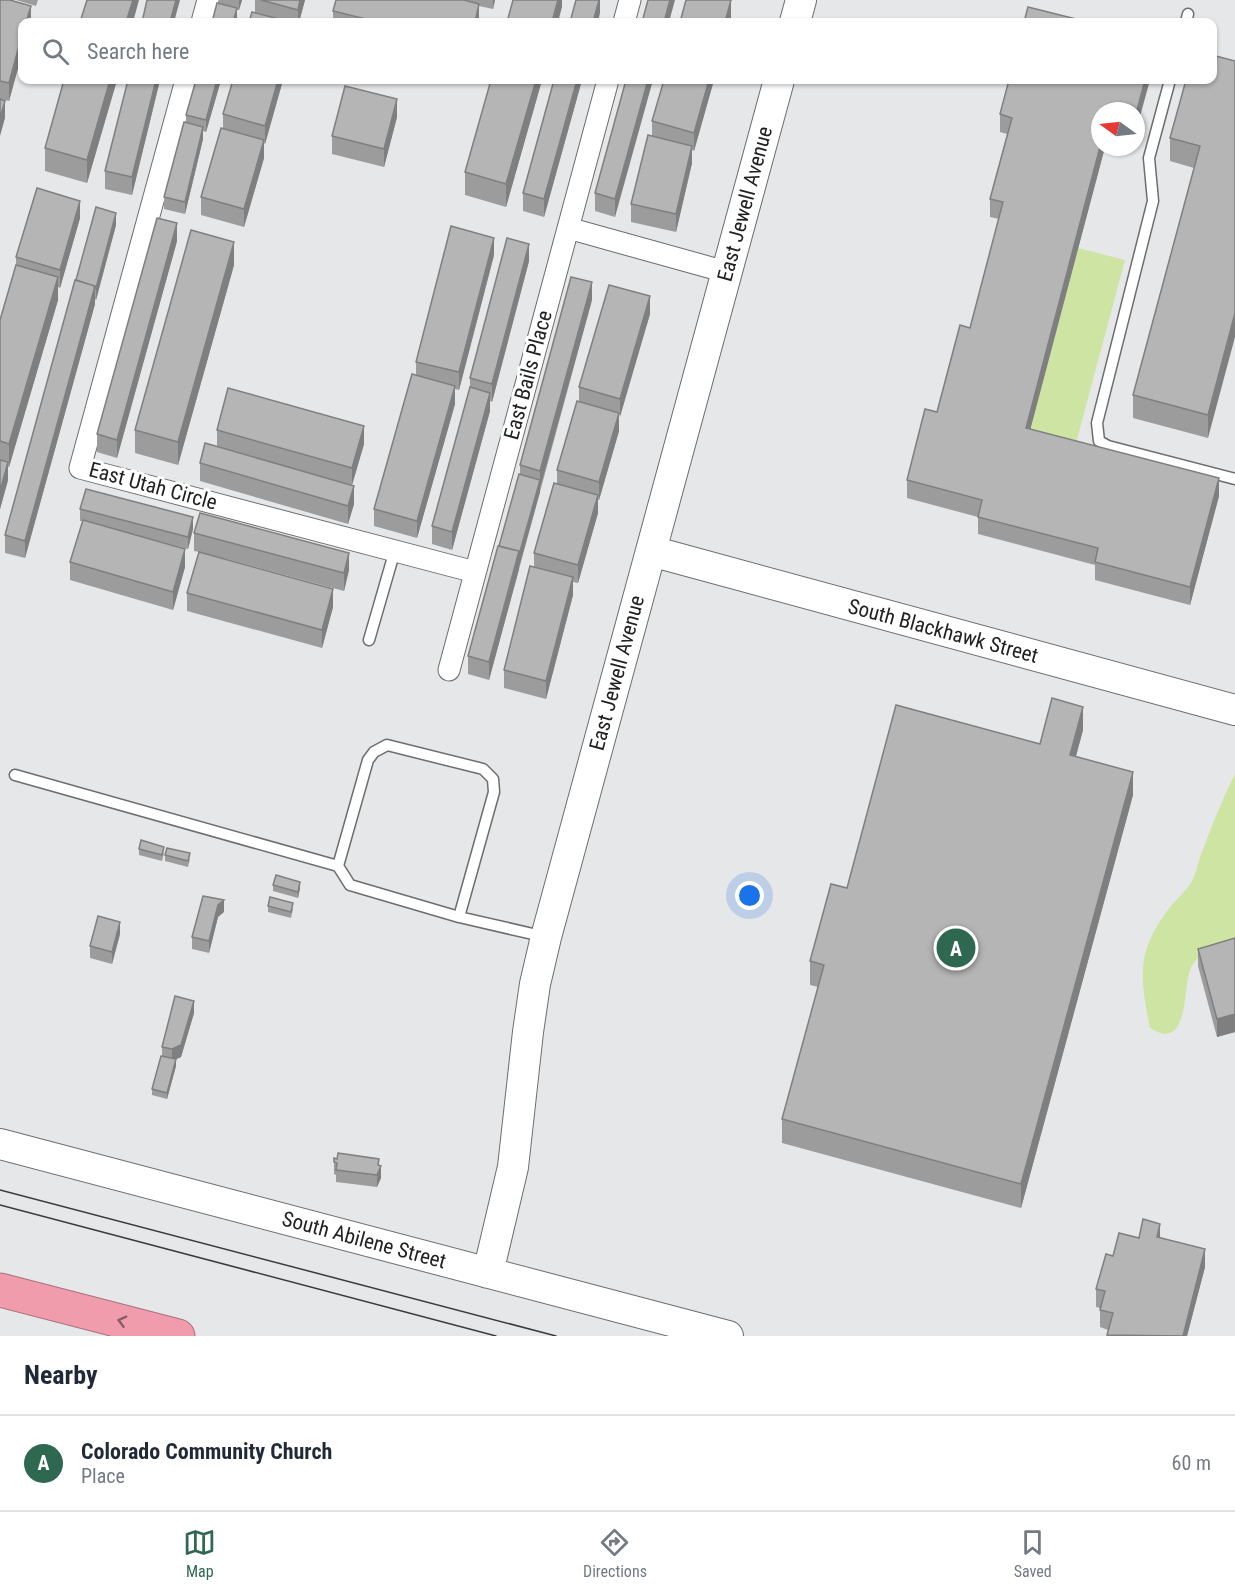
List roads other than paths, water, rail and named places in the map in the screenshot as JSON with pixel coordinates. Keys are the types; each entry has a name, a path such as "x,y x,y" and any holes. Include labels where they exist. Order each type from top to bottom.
{"highway":[{"path":"0,1290 178,1336"}],"street":[{"path":"203,18 208,0"},
{"path":"625,18 630,0"},
{"path":"796,18 801,0"},
{"name":"East Utah Circle","path":"185,84 80,468 476,572"},
{"name":"East Bails Place","path":"449,670 608,84"},
{"name":"East Jewell Avenue","path":"488,1273 513,1167 528,1032 535,984 546,937 778,84"},
{"path":"568,228 726,272"},
{"name":"South Blackhawk Street","path":"651,551 1235,710"},
{"name":"South Abilene Street","path":"0,1144 728,1336"}],"lane":[{"path":"1169,84 1149,158 1153,201 1097,423 1099,441 1108,446 1235,479"},
{"path":"369,640 395,550"},
{"path":"338,866 368,760 374,752 387,745 483,769 493,779 495,792 459,917"},
{"path":"15,775 338,866 350,885 459,917 546,937"}],"tram line":[{"path":"0,1190 556,1336"},
{"path":"0,1205 496,1336"}],"place":[{"name":"Colorado Community Church","path":"956,948"}]}
